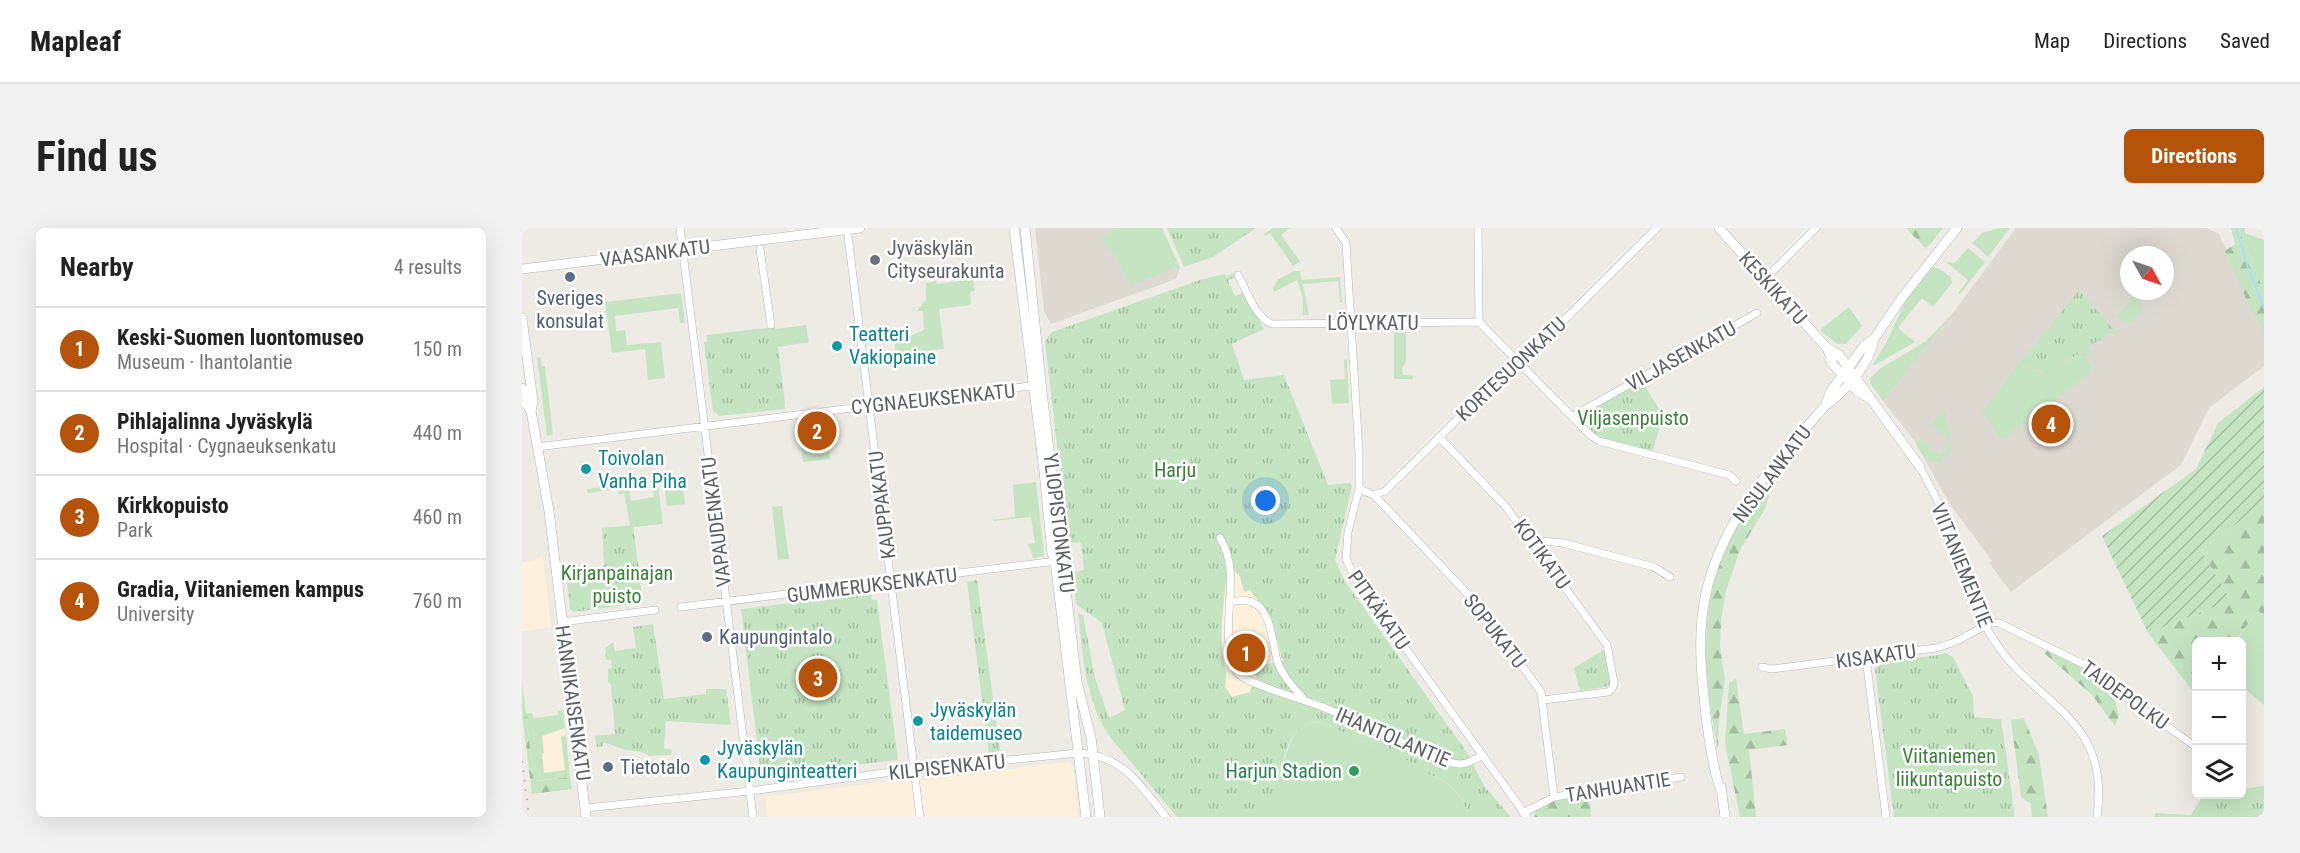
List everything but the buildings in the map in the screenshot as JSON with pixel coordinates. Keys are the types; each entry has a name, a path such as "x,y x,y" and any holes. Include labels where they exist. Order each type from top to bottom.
{"main road":[{"name":"VAASANKATU","path":"522,269 860,228"},
{"name":"YLIOPISTONKATU","path":"1014,228 1038,385 1086,817"},
{"name":"YLIOPISTONKATU","path":"1025,228 1038,385"},
{"name":"KESKIKATU","path":"1719,228 1827,348 1839,355 1849,375"},
{"name":"NISULANKATU","path":"1725,817 1720,773 1713,755 1705,710 1701,653 1702,612 1710,577 1726,538 1751,495 1825,406 1837,397 1849,375 1872,351 1874,339 1901,299 1957,228"},
{"name":"HANNIKAISENKATU","path":"522,318 533,402 531,411 549,511 586,812"},
{"name":"VIITANIEMENTIE","path":"1849,375 1904,442 1920,467"},
{"name":"HANNIKAISENKATU","path":"522,388 525,403 531,411"},
{"name":"YLIOPISTONKATU","path":"1059,561 1077,682 1086,713 1093,753 1100,817"}],"street":[{"name":"VAPAUDENKATU","path":"680,228 753,817"},
{"name":"PITKÄKATU","path":"1336,228 1346,243 1352,322 1359,489 1346,546 1349,569 1525,815"},
{"path":"1478,228 1479,322 1589,434 1599,441 1729,475 1736,481"},
{"name":"KORTESUONKATU","path":"1374,495 1385,491 1492,384 1535,350 1657,228"},
{"path":"1765,279 1816,228"},
{"name":"KAUPPAKATU","path":"847,229 872,415 890,582 920,817"},
{"path":"760,249 771,325"},
{"name":"LÖYLYKATU","path":"1238,275 1256,308 1268,323 1479,322"},
{"name":"VILJASENKATU","path":"1573,416 1757,313"},
{"name":"CYGNAEUKSENKATU","path":"537,447 1038,385"},
{"name":"KOTIKATU","path":"1439,437 1506,507 1607,645 1614,683 1612,689 1608,692 1543,700"},
{"name":"VIITANIEMENTIE","path":"1920,467 1949,528 1985,625 2005,656 2029,682 2067,714 2089,745 2099,785 2097,817"},
{"path":"1359,489 1374,495"},
{"name":"SOPUKATU","path":"1374,495 1478,605 1541,692 1554,796"},
{"name":"IHANTOLANTIE","path":"1220,538 1232,567 1227,624 1237,674 1245,680 1305,700 1459,765 1481,756"},
{"path":"1535,544 1541,541 1563,543 1654,567 1670,576"},
{"name":"GUMMERUKSENKATU","path":"681,608 1059,561"},
{"name":"IHANTOLANTIE","path":"1229,602 1250,601 1258,606 1269,621 1280,667 1305,700"},
{"path":"562,622 655,610"},
{"name":"TAIDEPOLKU","path":"1985,625 1992,622 1999,623 2093,669 2119,692 2193,745"},
{"name":"KISAKATU","path":"1762,667 1772,669 1936,648 1955,642 1985,625"},
{"path":"1866,658 1886,817"},
{"path":"1093,753 1116,762 1134,778 1166,817"},
{"name":"KILPISENKATU","path":"586,812 750,791 1093,753"},
{"name":"TANHUANTIE","path":"1525,815 1554,796 1681,777"}],"shaded area":[{"path":"1035,228 1162,228 1180,268 1176,279 1051,324 1044,311"},
{"path":"2016,228 2206,228 2219,234 2264,331 2264,366 2209,408 2181,465 2011,592 1989,563 1992,561 1949,503 1914,440 1883,401"},
{"path":"543,555 551,627 522,631 522,562 539,559"},
{"path":"1233,570 1240,576 1241,584 1250,590 1271,618 1283,661 1271,663 1257,672 1255,687 1251,688 1250,692 1231,697 1225,687 1227,677 1222,650 1222,616 1227,571"},
{"path":"563,710 572,789 536,794 532,713 534,718 558,715 558,711"},
{"path":"1067,762 1072,765 1073,769 1078,817 767,817 765,797"}],"green space":[{"path":"1116,228 1162,228 1180,268 1176,267 1131,286 1117,259 1102,239"},
{"path":"1167,228 1256,228 1213,257 1184,267"},
{"path":"1273,228 1290,228 1281,235 1300,261 1293,266 1270,233 1265,236 1264,234"},
{"path":"1906,228 1943,228 1926,249"},
{"path":"2010,228 1988,257 1972,243 1982,233"},
{"path":"2231,228 2238,228 2264,291 2264,332 2250,308 2225,251 2235,244"},
{"path":"2238,228 2245,228 2245,233 2264,240 2264,291"},
{"path":"1968,248 1985,262 1960,294 1958,293 1968,280 1946,262 1955,263"},
{"path":"1931,267 1938,268 1951,277 1952,283 1933,307 1922,298 1898,328 1915,342 1872,365 1885,345 1906,300"},
{"path":"1294,271 1300,271 1302,280 1340,277 1342,303 1340,303 1338,281 1303,284 1309,315 1303,315 1303,298 1297,280 1274,292 1273,288 1277,280"},
{"name":"Harju","path":"1233,273 1235,277 1228,281 1235,296 1243,293 1264,329 1232,344 1244,380 1284,375 1328,485 1350,483 1352,486 1335,560 1344,580 1468,754 1484,786 1511,817 1469,817 1463,801 1453,789 1440,779 1425,773 1428,769 1317,721 1296,732 1287,748 1274,798 1273,817 1177,817 1109,736 1101,722 1086,677 1078,613 1083,615 1095,678 1109,718 1125,710 1102,623 1076,604 1073,572 1084,570 1081,542 1069,543 1065,511 1068,510 1064,506 1045,341 1052,332 1200,280 1225,274 1227,277","holes":["1233,570 1240,576 1244,592 1250,590 1271,618 1283,661 1263,665 1260,671 1255,673 1257,679 1250,692 1232,697 1225,687 1222,620 1227,572"]},
{"path":"973,279 975,291 970,292 971,305 939,309 944,349 895,354 895,342 924,330 923,311 917,311 926,300 926,283 936,281 937,284"},
{"path":"2079,290 2112,328 2120,331 2115,335 2111,333 2087,348 2091,352 2086,357 2080,353 2046,373 2019,364"},
{"path":"681,293 685,323 680,323 678,308 615,316 616,331 625,330 627,345 661,342 665,378 648,380 645,349 612,353 605,302"},
{"path":"2130,300 2141,300 2141,312 2126,325 2117,316"},
{"path":"1849,307 1862,326 1846,344 1837,344 1820,330"},
{"path":"1953,313 1883,401 1870,383 1870,378 1881,368 1926,341"},
{"path":"806,325 809,342 778,347 785,404 783,404 773,328"},
{"path":"775,327 785,409 719,416 713,411 704,342 707,342 706,335"},
{"path":"1394,328 1406,328 1406,362 1402,368 1403,375 1413,376 1413,379 1394,379"},
{"path":"2081,353 2092,368 2091,373 2002,440 1982,412 2019,364 2041,373 2068,362"},
{"path":"540,357 542,366 545,366 553,435 547,436 537,358"},
{"path":"1347,359 1349,403 1332,404 1330,380 1345,379 1344,360"},
{"name":"Viljasenpuisto","path":"1642,382 1663,415 1653,451 1600,438 1582,421 1583,414"},
{"path":"2264,387 2264,498 2245,517 2201,551 2231,600 2148,633 2102,536 2196,469 2218,423"},
{"path":"1944,409 1953,449 1940,463 1925,459 1916,444 1921,438 1939,456 1951,442 1931,425"},
{"path":"828,442 830,459 803,462 801,446"},
{"path":"628,477 631,501 654,497 653,489 658,486 663,524 634,527 630,525 624,493 619,494 618,489 588,493 587,489 614,485 614,479"},
{"path":"682,482 685,504 667,506 664,484"},
{"path":"1036,482 1044,556 1033,558 1028,544 1035,543 1031,517 993,520 1015,517 1013,485"},
{"path":"1764,488 1769,496 1765,509 1740,550 1726,591 1721,620 1720,647 1725,680 1719,719 1718,749 1709,695 1706,641 1708,615 1720,562 1734,531"},
{"path":"2264,498 2264,615 2258,611 2238,637 2192,637 2191,689 2148,633 2231,600 2201,551 2245,517"},
{"path":"782,506 789,559 778,560 772,507"},
{"name":"Kirjanpainajan puisto","path":"633,525 643,603 574,612 570,609 566,570 604,566 602,528"},
{"path":"977,580 1000,750 989,754 967,582"},
{"path":"871,593 872,600 877,600 898,760 792,772 790,763 781,764 782,772 761,775 741,609"},
{"path":"2258,611 2264,615 2264,705 2246,689 2246,637 2239,637"},
{"path":"653,624 664,699 706,694 706,689 726,689 731,725 666,721 664,748 672,750 671,755 649,756 603,743 603,746 597,747 595,736 615,734 611,685 608,682 608,669 612,668 611,660 606,660 605,648 613,642 615,651 636,648 633,627"},
{"path":"1605,649 1609,686 1580,691 1574,668"},
{"path":"2048,650 2083,666 2113,692 2119,716 2115,726 2092,695 2044,653"},
{"name":"Viitaniemen liikuntapuisto","path":"1946,653 1953,657 1973,696 1974,717 2001,719 2015,817 1894,817 1875,669 1888,662"},
{"path":"1736,679 1744,734 1785,729 1788,745 1749,750 1756,817 1740,817 1725,743 1729,682"},
{"path":"522,681 526,713 532,713 534,718 558,715 558,711 563,710 565,728 542,736 544,753 542,754 544,773 565,770 561,737 566,735 570,777 534,781 526,714 522,714"},
{"path":"522,714 526,714 534,781 570,777 572,789 532,794"},
{"path":"2024,718 2039,755 2048,817 2032,817 2031,804 2021,797 2011,720"},
{"name":"Harjun Stadion","path":"1317,721 1429,769 1425,773 1440,779 1458,795 1469,817 1268,817 1293,737 1301,728"},
{"path":"2264,786 2264,817 2155,817 2155,813 2191,815 2201,799 2246,799 2246,788"},
{"path":"1589,795 1591,817 1534,817 1540,807 1548,803"}],"waterway":[{"path":"2236,228 2248,268 2264,308"}],"railway":[{"path":"522,761 529,817"}],"place":[{"name":"Jyväskylän Cityseurakunta","path":"875,260"},
{"name":"Sveriges konsulat","path":"570,277"},
{"name":"Teatteri Vakiopaine","path":"837,346"},
{"name":"Gradia, Viitaniemen kampus","path":"2051,424"},
{"name":"Pihlajalinna Jyväskylä","path":"817,431"},
{"name":"Toivolan Vanha Piha","path":"586,469"},
{"name":"Kaupungintalo","path":"707,637"},
{"name":"Keski-Suomen luontomuseo","path":"1246,653"},
{"name":"Kirkkopuisto","path":"818,678"},
{"name":"Jyväskylän taidemuseo","path":"918,721"},
{"name":"Jyväskylän Kaupunginteatteri","path":"705,760"},
{"name":"Tietotalo","path":"608,767"},
{"name":"Harjun Stadion","path":"1354,771"}]}
